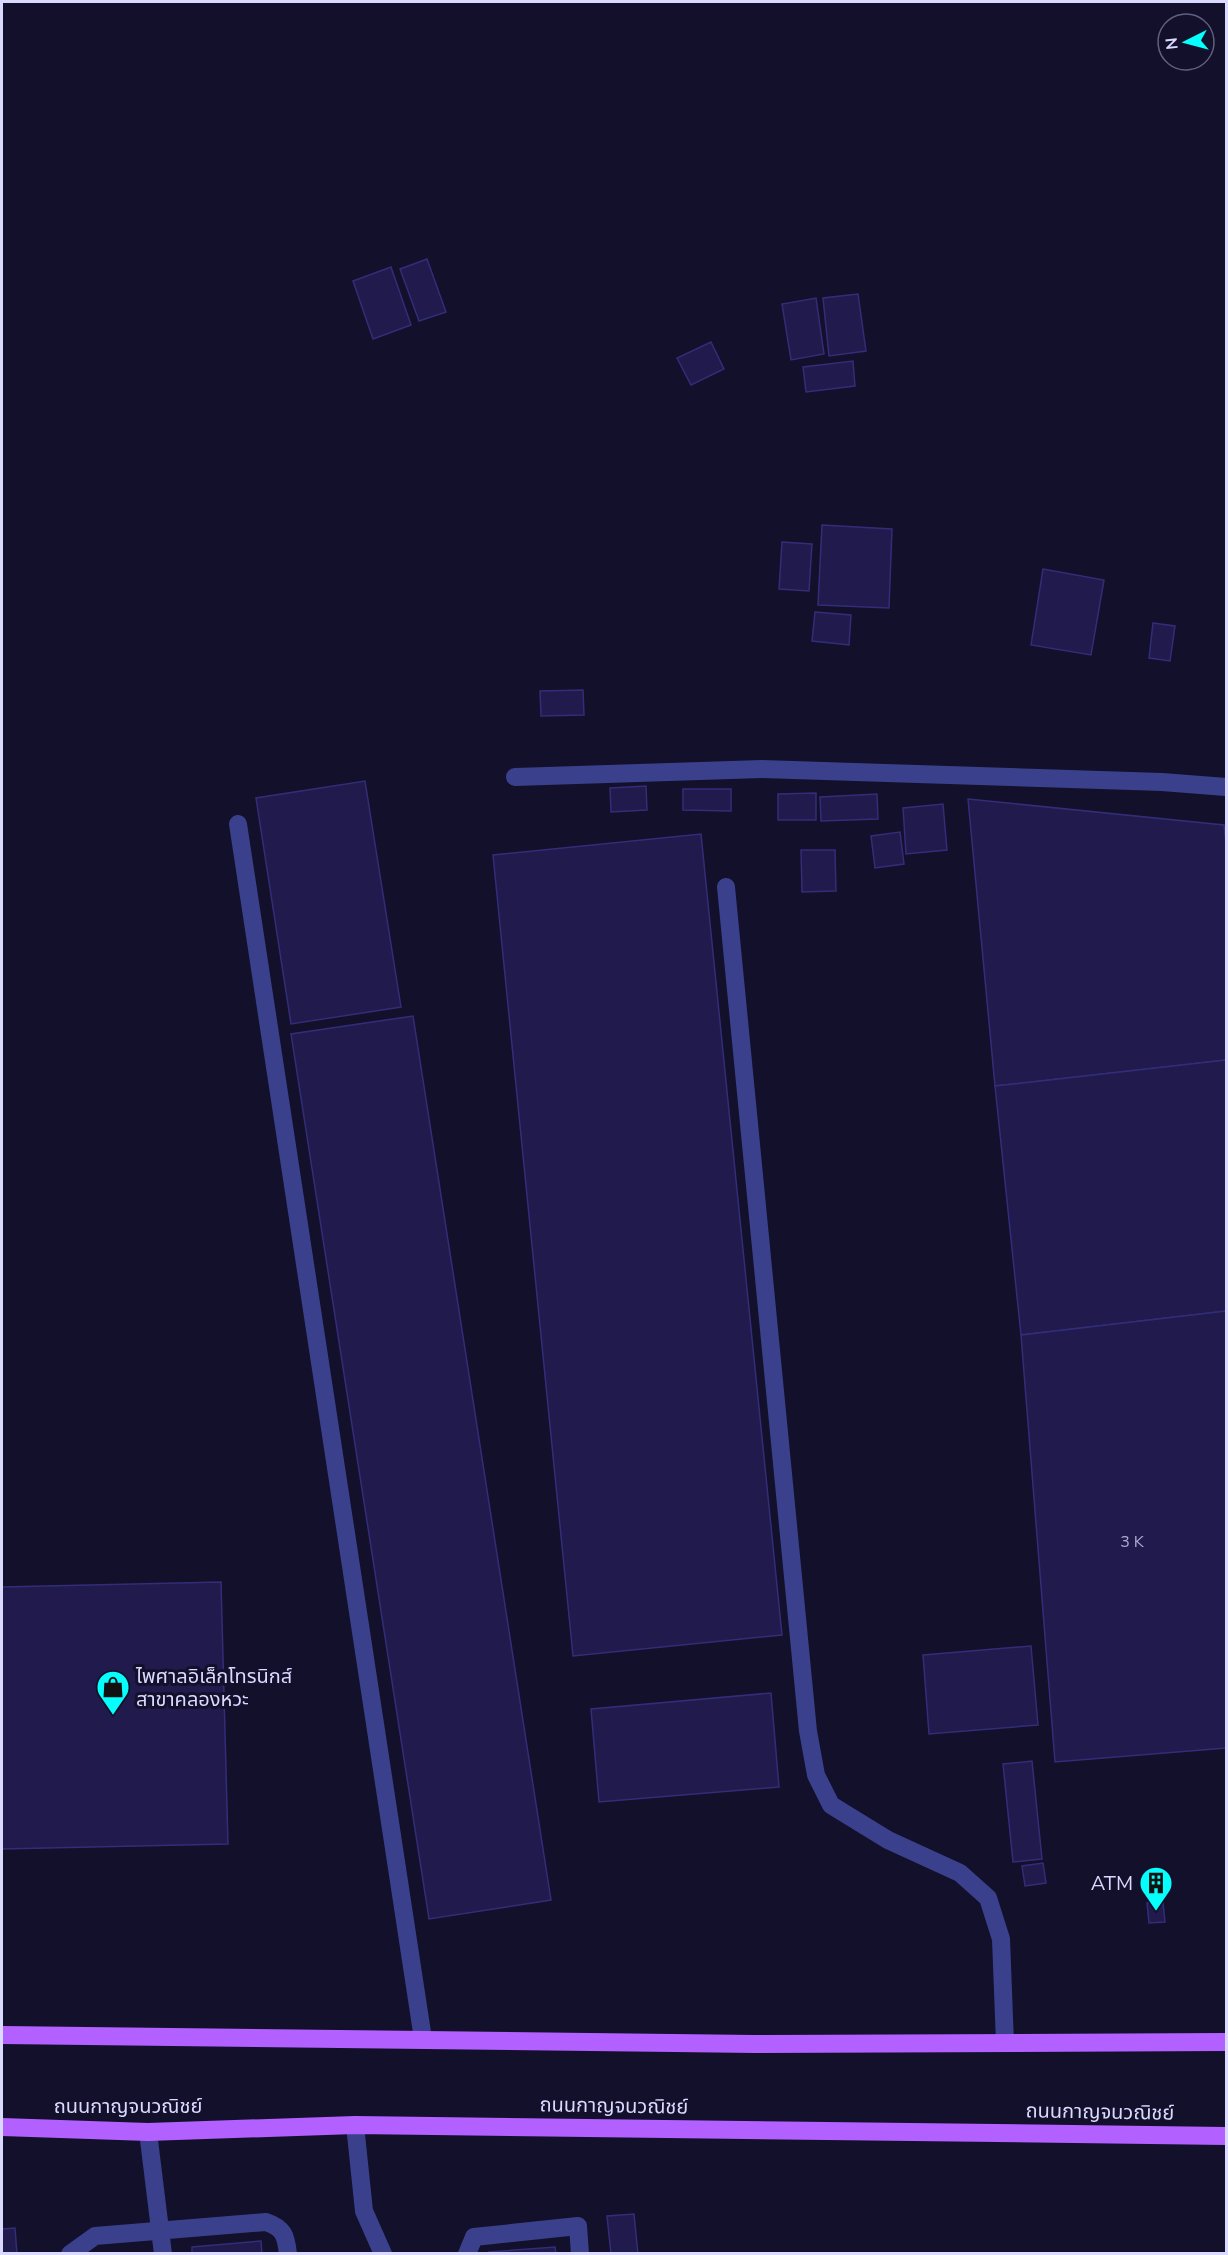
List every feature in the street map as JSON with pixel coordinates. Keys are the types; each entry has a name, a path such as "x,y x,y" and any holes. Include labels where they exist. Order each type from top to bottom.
{"main road":[{"path":"2,2035 755,2044 1227,2042"},
{"name":"ถนนกาญจนวณิชย์","path":"2,2127 148,2132 355,2125 1227,2136"}],"street":[{"path":"515,777 762,769 1162,782 1227,787"},
{"path":"238,824 423,2039"},
{"path":"726,887 808,1731 816,1775 831,1804 888,1840 960,1873 988,1898 1001,1939 1005,2043"},
{"path":"355,2125 364,2211 382,2253"},
{"path":"148,2132 163,2253"},
{"path":"70,2253 95,2236 266,2222 278,2226 286,2236 288,2253"},
{"path":"467,2253 474,2236 578,2226 580,2253"}],"building":[{"path":"427,259 446,312 419,321 400,269"},
{"path":"391,267 411,325 373,339 353,281"},
{"path":"858,294 866,351 829,356 823,298"},
{"path":"816,298 824,354 791,360 782,304"},
{"path":"711,342 724,369 691,385 677,358"},
{"path":"853,361 855,386 806,392 803,367"},
{"path":"822,525 892,529 889,608 818,605"},
{"path":"782,542 812,544 809,591 779,589"},
{"path":"1043,569 1104,580 1091,655 1031,645"},
{"path":"815,612 851,615 849,645 812,641"},
{"path":"1153,623 1175,626 1170,661 1149,658"},
{"path":"583,690 584,715 541,716 540,691"},
{"path":"365,781 401,1007 291,1024 256,798"},
{"path":"646,786 647,810 611,812 610,788"},
{"path":"683,789 731,789 731,811 683,810"},
{"path":"816,793 816,820 778,820 778,794"},
{"path":"877,794 878,819 821,821 820,797"},
{"path":"968,799 1224,825 1226,843 1226,1060 995,1086"},
{"path":"943,804 947,850 906,854 903,808"},
{"path":"900,832 904,864 875,868 871,836"},
{"path":"701,834 782,1635 573,1656 493,855"},
{"path":"801,850 835,850 836,891 802,892"},
{"path":"413,1016 551,1900 429,1919 291,1034"},
{"path":"1226,1060 1226,1311 1021,1335 995,1086"},
{"path":"1226,1311 1226,1748 1055,1762 1021,1335"},
{"name":"ไพศาลอิเล็กโทรนิกส์ สาขาคลองหวะ","path":"221,1582 228,1844 2,1849 2,1587"},
{"path":"1031,1646 1038,1725 929,1734 923,1655"},
{"path":"771,1693 779,1787 599,1802 591,1709"},
{"path":"1032,1761 1042,1859 1013,1862 1003,1764"},
{"path":"1043,1863 1046,1883 1025,1886 1022,1866"},
{"name":"ATM","path":"1163,1902 1165,1922 1149,1923 1147,1903"},
{"path":"634,2214 638,2254 611,2254 607,2216"},
{"path":"15,2228 17,2254 2,2254 2,2229"},
{"path":"261,2241 262,2254 192,2254 192,2247"},
{"path":"555,2247 556,2254 489,2254 489,2252"}],"place":[{"name":"ไพศาลอิเล็กโทรนิกส์ สาขาคลองหวะ","path":"113,1716"},
{"name":"ATM","path":"1156,1912"}]}
